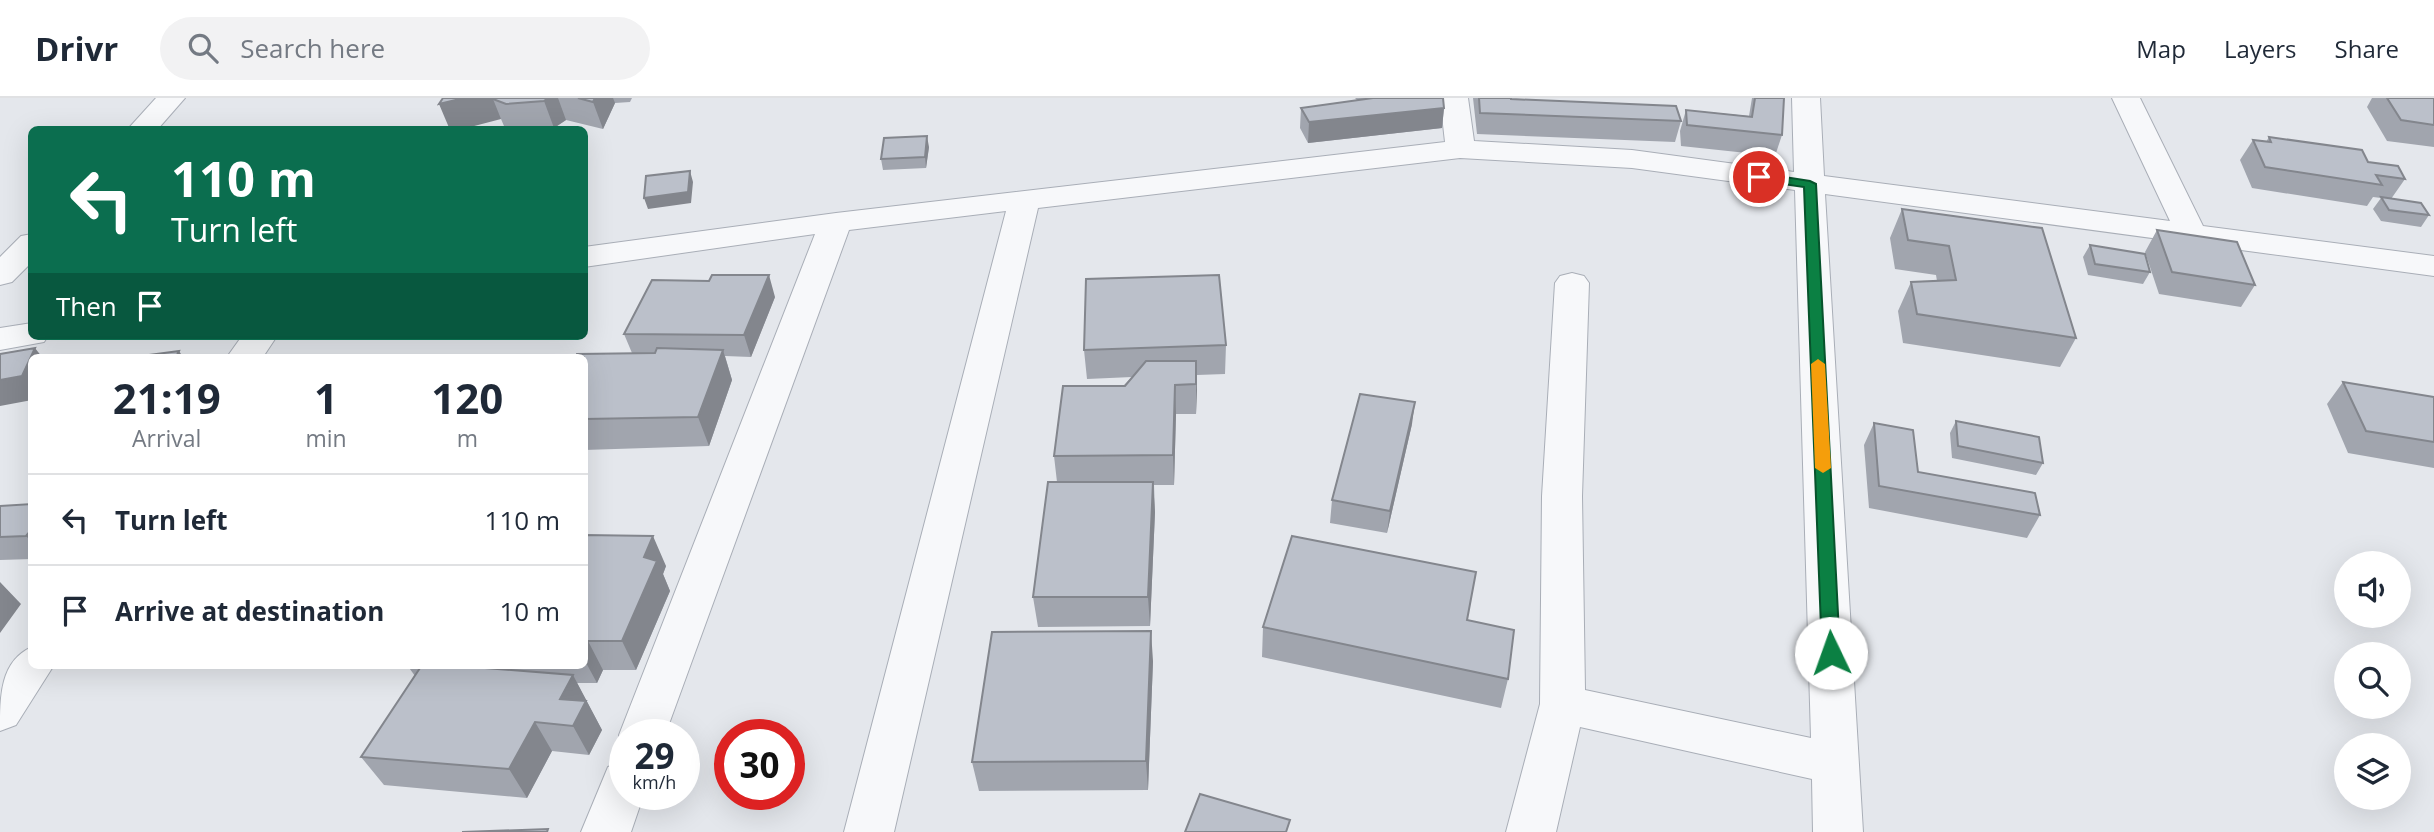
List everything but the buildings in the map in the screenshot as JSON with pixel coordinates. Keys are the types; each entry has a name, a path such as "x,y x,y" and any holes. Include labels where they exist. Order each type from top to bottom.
{"street":[{"path":"145,126 171,98"},
{"path":"1454,98 1460,149"},
{"path":"1806,98 1838,832"},
{"path":"2126,98 2190,231"},
{"path":"588,256 836,222 1460,149 1632,159 2434,265"},
{"path":"869,832 1025,199"},
{"path":"648,719 836,222"},
{"path":"0,275 28,247"},
{"path":"1531,832 1563,704 1562,496 1572,283"},
{"path":"0,339 28,335"},
{"path":"0,712 29,669"},
{"path":"1563,704 1836,764"},
{"path":"606,832 614,810"}],"slow traffic":[{"path":"1818,364 1823,468"}],"route":[{"path":"1759,177 1810,184 1831,653"}]}
